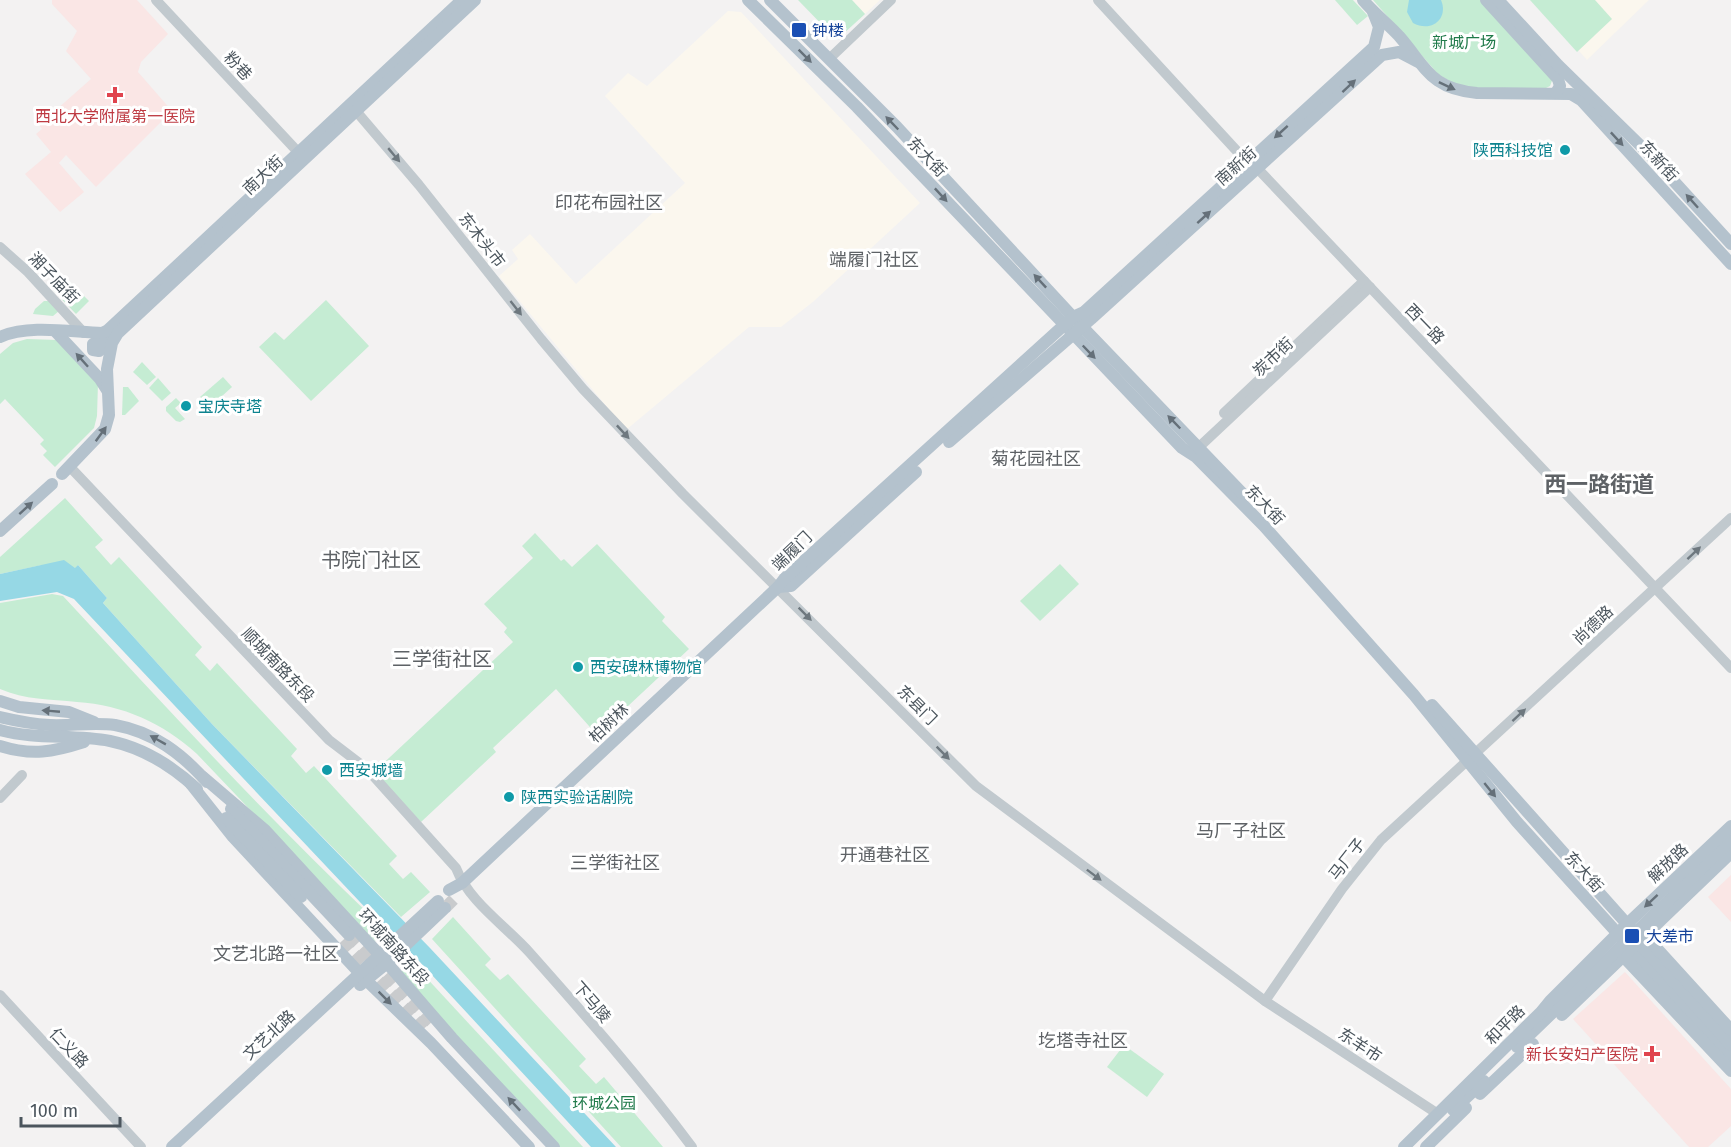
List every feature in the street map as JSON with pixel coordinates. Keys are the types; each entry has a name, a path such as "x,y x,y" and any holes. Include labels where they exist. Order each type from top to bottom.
{"main road":[{"name":"南大街","path":"66,470 105,429 109,415 106,369 117,328 298,152 462,0"},
{"name":"南大街","path":"0,337 29,329 102,333 117,328 475,0"},
{"name":"东大街","path":"748,0 1073,326 1212,460 1269,522 1731,1059"},
{"name":"东大街","path":"770,0 945,178 1182,447 1196,457 1263,526 1471,757"},
{"name":"东新街","path":"1363,0 1385,21 1418,62 1446,87 1464,92 1571,94 1581,100 1731,264"},
{"path":"1486,0 1555,69"},
{"path":"1498,0 1555,69 1560,84 1556,93"},
{"name":"南新街","path":"1252,166 1374,47 1379,27 1373,12"},
{"name":"南新街","path":"1073,326 1252,166 1382,55 1399,52 1418,62"},
{"name":"东新街","path":"1555,69 1580,87 1650,155 1731,244"},
{"name":"端履门","path":"778,587 790,586 1073,326"},
{"path":"55,331 100,379 107,391"},
{"path":"0,531 52,484"},
{"name":"柏树林","path":"453,894 462,883 778,587"},
{"path":"0,701 19,707 69,712 100,724"},
{"name":"环城南路东段","path":"0,717 41,724 100,724 132,729 160,741 184,759 264,830 388,955 452,1038 554,1147"},
{"name":"环城南路东段","path":"0,730 27,736 93,739 119,743 153,755 171,766 191,784 345,938 203,777"},
{"path":"0,746 31,753 48,752 93,739"},
{"name":"环城南路东段","path":"191,784 233,837 529,1147"},
{"name":"解放路","path":"1628,938 1731,826"},
{"name":"解放路","path":"1628,938 1731,840"},
{"path":"1426,1147 1628,938 1731,853"},
{"name":"文艺北路","path":"172,1147 388,955 441,904"},
{"name":"东大街","path":"1628,938 1731,1045"},
{"path":"1628,938 1731,1030"},
{"path":"1628,938 1731,1071"},
{"name":"和平路","path":"1404,1147 1628,938"},
{"name":"和平路","path":"1416,1147 1628,938"},
{"name":"文艺北路","path":"182,1147 364,976"}],"street":[{"name":"粉巷","path":"156,0 298,152"},
{"path":"829,58 891,0"},
{"name":"西一路","path":"1098,0 1252,166 1731,668"},
{"name":"东木头市","path":"356,111 583,389"},
{"name":"湘子庙街","path":"0,247 28,272 84,333"},
{"name":"炭市街","path":"1196,445 1367,284"},
{"name":"东县门","path":"583,389 683,494 983,793 1265,1001"},
{"name":"顺城南路东段","path":"66,470 329,740 367,769 456,867 462,883"},
{"name":"尚德路","path":"1471,757 1731,518"},
{"name":"马厂子","path":"1265,1001 1342,889 1381,840 1471,757"},
{"path":"0,798 22,775"},
{"name":"下马陵","path":"462,883 528,951 592,1024 692,1147"},
{"name":"仁义路","path":"0,996 141,1147"},
{"name":"东羊市","path":"1265,1001 1438,1114"}],"shaded area":[{"name":"西北大学附属第一医院","path":"52,0 137,0 168,34 141,62 138,72 172,111 96,187 66,155 59,163 84,192 60,212 25,174 51,152 36,134 42,129 39,125 91,79 66,51 77,31 52,4"},
{"path":"852,0 880,0 865,14"},
{"path":"1533,0 1649,0 1587,60"},
{"path":"728,11 741,12 920,203 814,301 781,327 749,327 626,430 499,276 518,259 512,250 530,234 576,284 685,183 605,96 628,73 647,86"},
{"path":"1731,875 1731,922 1708,897"},
{"name":"新长安妇产医院","path":"1625,972 1731,1089 1731,1126 1708,1147 1689,1147 1573,1019"}],"green space":[{"path":"798,0 852,0 865,14 843,34 832,35"},
{"path":"1335,0 1353,0 1368,16 1357,25"},
{"name":"新城广场","path":"1373,0 1480,0 1553,78 1550,86 1546,88 1461,88 1438,74"},
{"path":"1530,0 1595,0 1612,19 1577,52"},
{"path":"66,278 89,301 76,314 53,290"},
{"path":"326,300 369,346 311,401 259,347 275,332 284,340"},
{"path":"44,301 49,301 59,311 53,316 33,314"},
{"path":"27,339 58,340 98,383 97,416 94,428 55,467 43,455 47,451 40,444 44,440 5,399 0,404 0,354 13,343"},
{"path":"142,362 156,377 147,385 133,372"},
{"path":"223,377 232,387 210,407 200,397"},
{"path":"158,378 171,393 162,401 149,388"},
{"path":"123,387 128,387 139,401 125,415 122,415"},
{"path":"176,398 181,403 175,408 185,419 180,422 166,411 166,407"},
{"path":"65,498 103,540 95,547 111,565 119,557 202,647 195,655 210,671 217,663 297,749 291,756 306,773 314,766 397,856 389,864 403,879 411,872 430,892 401,917 212,724 103,603 107,598 78,565 76,568 42,565 0,574 0,557"},
{"name":"西安碑林博物馆","path":"535,533 561,561 564,559 572,567 597,544 665,617 662,621 689,649 597,735 556,689 493,748 496,752 421,822 374,772 513,642 504,632 507,628 484,604 533,558 522,546"},
{"path":"1060,564 1079,584 1040,621 1020,601"},
{"path":"52,594 63,596 293,840 373,918 375,915 390,927 375,941 197,754 170,733 142,718 110,707 28,697 0,689 0,603"},
{"name":"环城公园","path":"453,917 491,959 485,965 500,980 508,974 586,1059 579,1066 596,1084 604,1077 663,1147 621,1147 432,939"},
{"path":"410,960 583,1147 557,1147 396,978"},
{"path":"1124,1045 1164,1074 1147,1097 1107,1067"}],"water":[{"path":"1409,0 1441,0 1443,13 1432,25 1420,26 1413,23 1407,12"},
{"path":"64,560 75,568 78,565 107,598 103,603 212,724 430,948 616,1147 591,1147 419,961 376,919 74,599 57,592 0,601 0,574"}],"tunnel":[{"path":"445,908 456,897"},
{"path":"349,935 433,1024"},
{"path":"342,941 425,1030"}],"place":[{"name":"钟楼","path":"799,30"},
{"name":"西北大学附属第一医院","path":"115,95"},
{"name":"陕西科技馆","path":"1565,150"},
{"name":"宝庆寺塔","path":"186,406"},
{"name":"西安碑林博物馆","path":"578,667"},
{"name":"西安城墙","path":"327,770"},
{"name":"陕西实验话剧院","path":"509,797"},
{"name":"大差市","path":"1632,936"},
{"name":"新长安妇产医院","path":"1652,1054"}],"district":[{"name":"印花布园社区","path":"609,203"},
{"name":"端履门社区","path":"874,260"},
{"name":"菊花园社区","path":"1036,459"},
{"name":"西一路街道","path":"1599,484"},
{"name":"书院门社区","path":"371,560"},
{"name":"三学街社区","path":"442,659"},
{"name":"马厂子社区","path":"1241,831"},
{"name":"开通巷社区","path":"885,855"},
{"name":"三学街社区","path":"615,863"},
{"name":"文艺北路一社区","path":"276,954"},
{"name":"圪塔寺社区","path":"1083,1041"}]}
